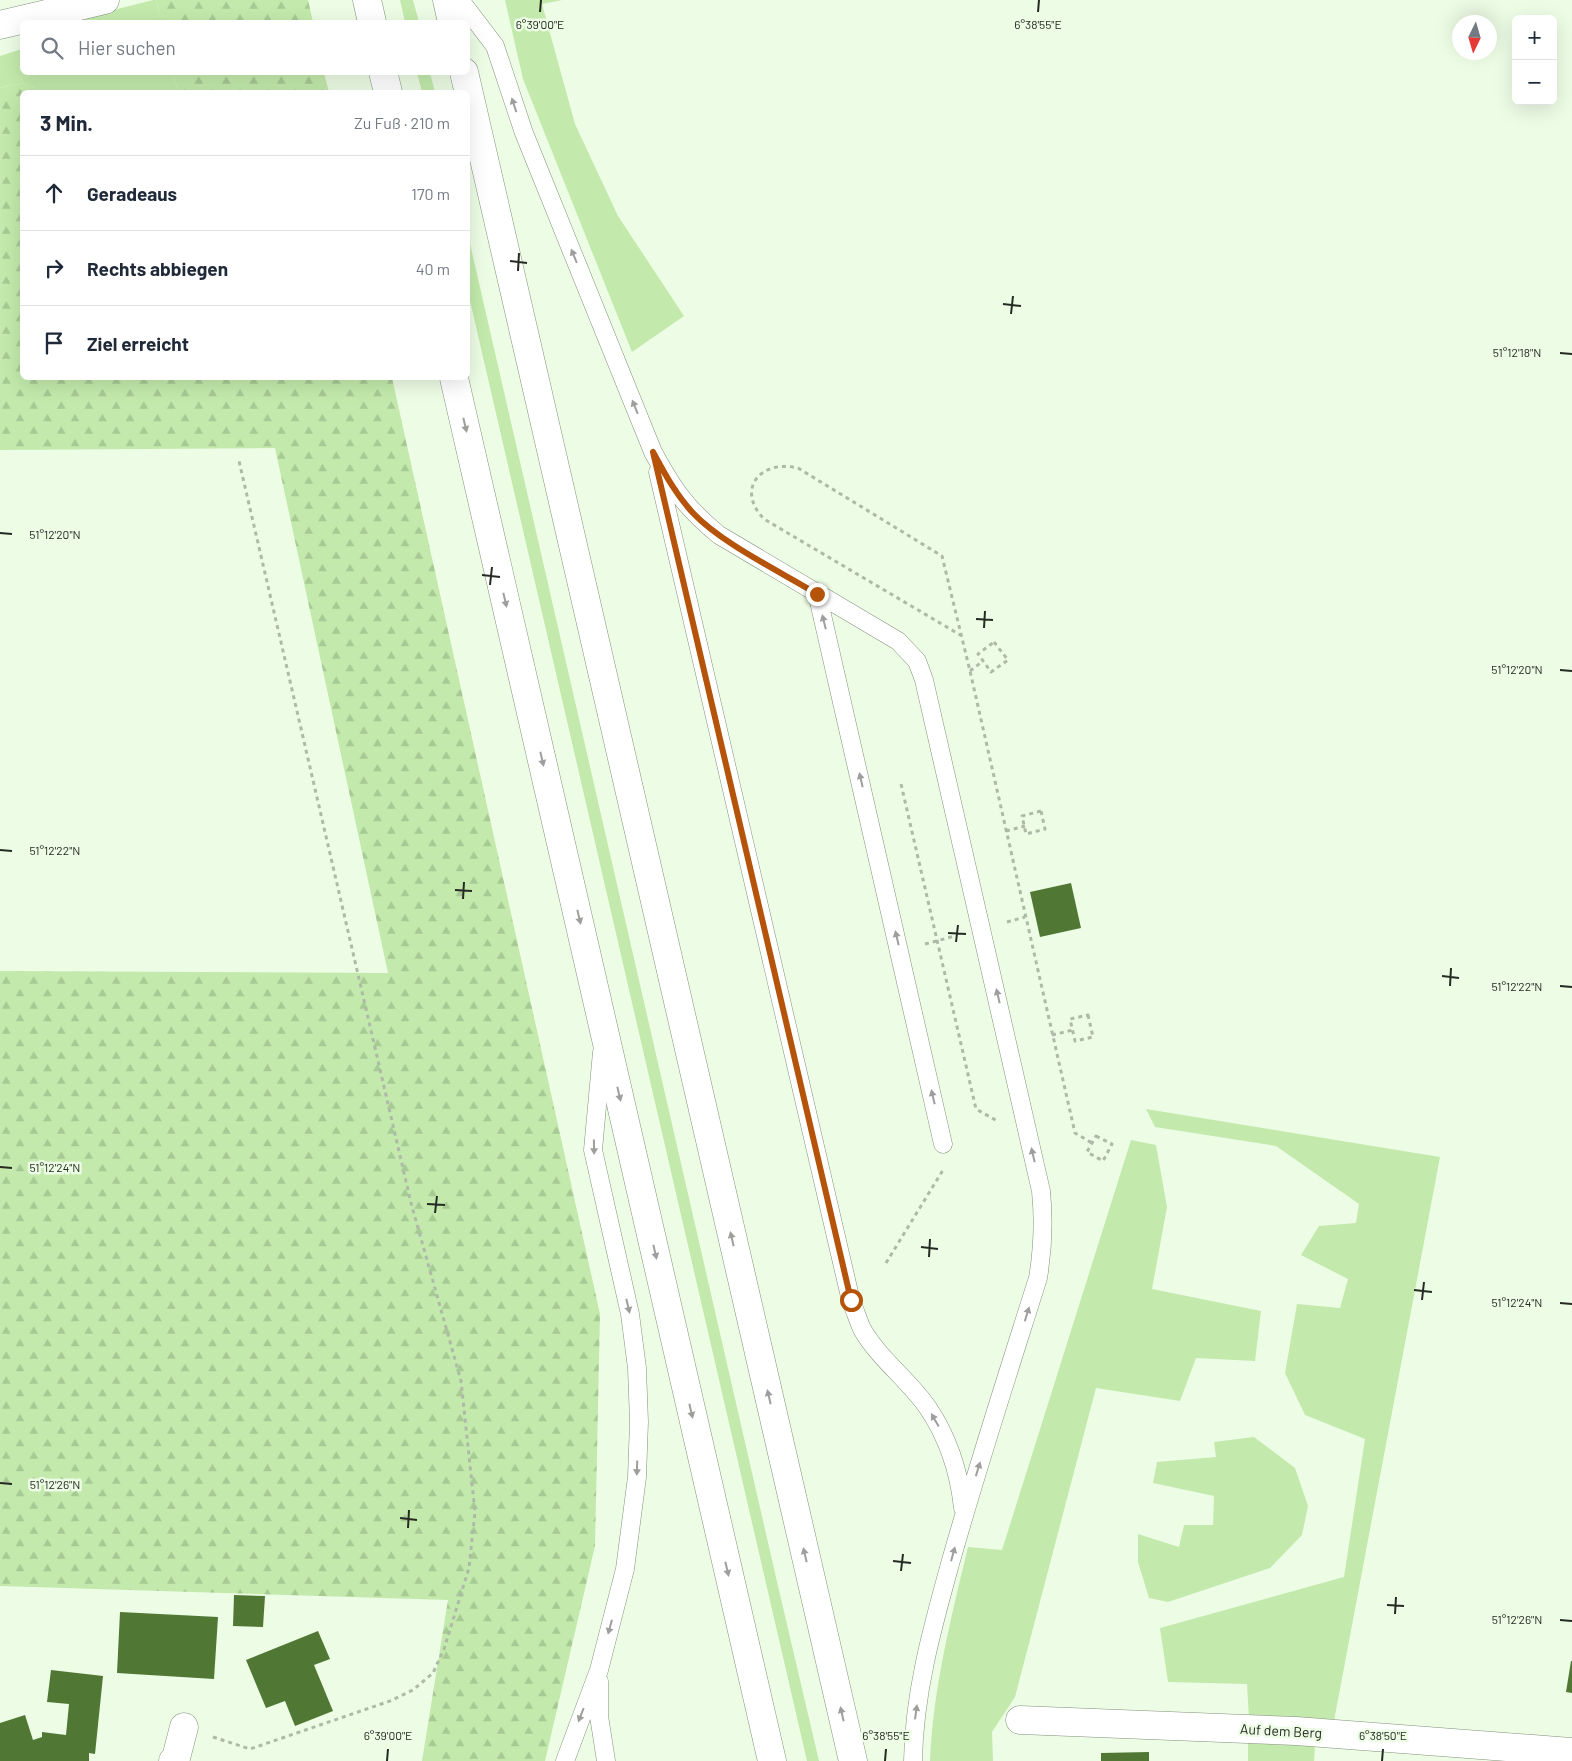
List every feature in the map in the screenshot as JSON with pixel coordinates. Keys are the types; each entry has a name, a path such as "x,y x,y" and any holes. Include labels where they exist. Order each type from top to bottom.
{"main road":[{"path":"21,20 105,0"},
{"path":"367,0 372,20"},
{"path":"447,0 452,20"},
{"path":"0,25 20,20"},
{"path":"385,75 388,90"},
{"path":"465,75 468,90"},
{"path":"470,98 853,1761"},
{"path":"454,380 772,1761"},
{"name":"Auf dem Berg","path":"1020,1720 1296,1731 1572,1752"},
{"path":"173,1761 176,1758 184,1727"}],"lane":[{"path":"460,0 495,46 524,133 653,452 675,491 694,514 719,535 898,641 917,661 922,674 1041,1191 1043,1250 1038,1278 964,1516 924,1659 913,1734 913,1761"},
{"path":"653,452 851,1300 862,1329 884,1358 928,1408 949,1445 960,1478 964,1516"},
{"path":"817,594 840,687 943,1144"},
{"path":"565,1761 599,1670 625,1569 637,1477 639,1422 637,1368 630,1314 593,1150 605,1029"},
{"path":"599,1670 599,1716 606,1761"}],"path":[{"path":"184,1727 250,1749 390,1702 413,1690 433,1673 444,1649 469,1568 475,1512 461,1381 411,1203 238,461"},
{"path":"994,642 1008,660 991,672 983,661 978,654 994,642"},
{"path":"970,671 983,661"},
{"path":"901,784 976,1109 1000,1123"},
{"path":"1041,811 1045,829 1026,834 1024,826 1022,816 1041,811"},
{"path":"1006,831 1024,826"},
{"path":"1088,1015 1093,1037 1075,1041 1073,1030 1070,1019 1088,1015"},
{"path":"1052,1035 1073,1030"},
{"path":"1096,1136 1112,1144 1103,1161 1087,1152 1096,1136"}],"green space":[{"path":"156,0 161,20 83,20 94,15"},
{"path":"156,0 308,0 313,20 161,20"},
{"path":"400,0 413,0 418,20 405,20"},
{"path":"505,0 562,0 542,4 575,124 618,216 684,316 632,352 523,79"},
{"path":"20,50 20,75 174,75 177,90 38,90 23,83 0,88 0,56"},
{"path":"174,75 325,75 328,90 177,90"},
{"path":"418,75 431,75 434,90 421,90"},
{"path":"23,83 38,90 20,90 20,380 392,380 600,1314 595,1546 545,1761 422,1761 448,1600 0,1586 0,971 388,973 275,448 0,450 0,88"},
{"path":"470,244 819,1761 807,1761 470,301"},
{"path":"1146,1109 1440,1157 1334,1721 1249,1718 1247,1684 1168,1682 1160,1628 1344,1577 1365,1439 1305,1415 1285,1373 1297,1304 1340,1308 1348,1279 1301,1255 1319,1226 1356,1223 1359,1204 1276,1146 1155,1127"},
{"path":"1131,1140 1156,1145 1167,1207 1152,1289 1261,1311 1255,1361 1196,1358 1180,1401 1096,1388 1015,1697 992,1732 993,1761 930,1761 939,1680 949,1627 968,1547 1002,1550"},
{"path":"1254,1437 1295,1468 1308,1506 1302,1535 1270,1568 1168,1602 1149,1598 1138,1562 1138,1534 1179,1547 1184,1525 1213,1525 1214,1496 1153,1483 1157,1462 1216,1457 1214,1442"},
{"path":"1248,1743 1315,1746 1314,1761 1248,1761"}],"building":[{"path":"1071,883 1081,928 1040,937 1030,892"},
{"path":"234,1595 265,1596 263,1627 233,1626"},
{"path":"120,1612 218,1617 214,1679 117,1673"},
{"path":"318,1631 330,1659 314,1665 333,1711 295,1726 285,1701 266,1708 246,1660"},
{"path":"1572,1661 1572,1693 1566,1692"},
{"path":"51,1670 103,1676 95,1754 89,1753 89,1761 0,1761 0,1723 25,1715 33,1740 42,1737 42,1732 66,1735 69,1704 47,1702"},
{"path":"1149,1752 1149,1761 1101,1761 1101,1753"}],"route":[{"path":"817,594 719,535 694,514 675,491 653,452 851,1300"}]}
